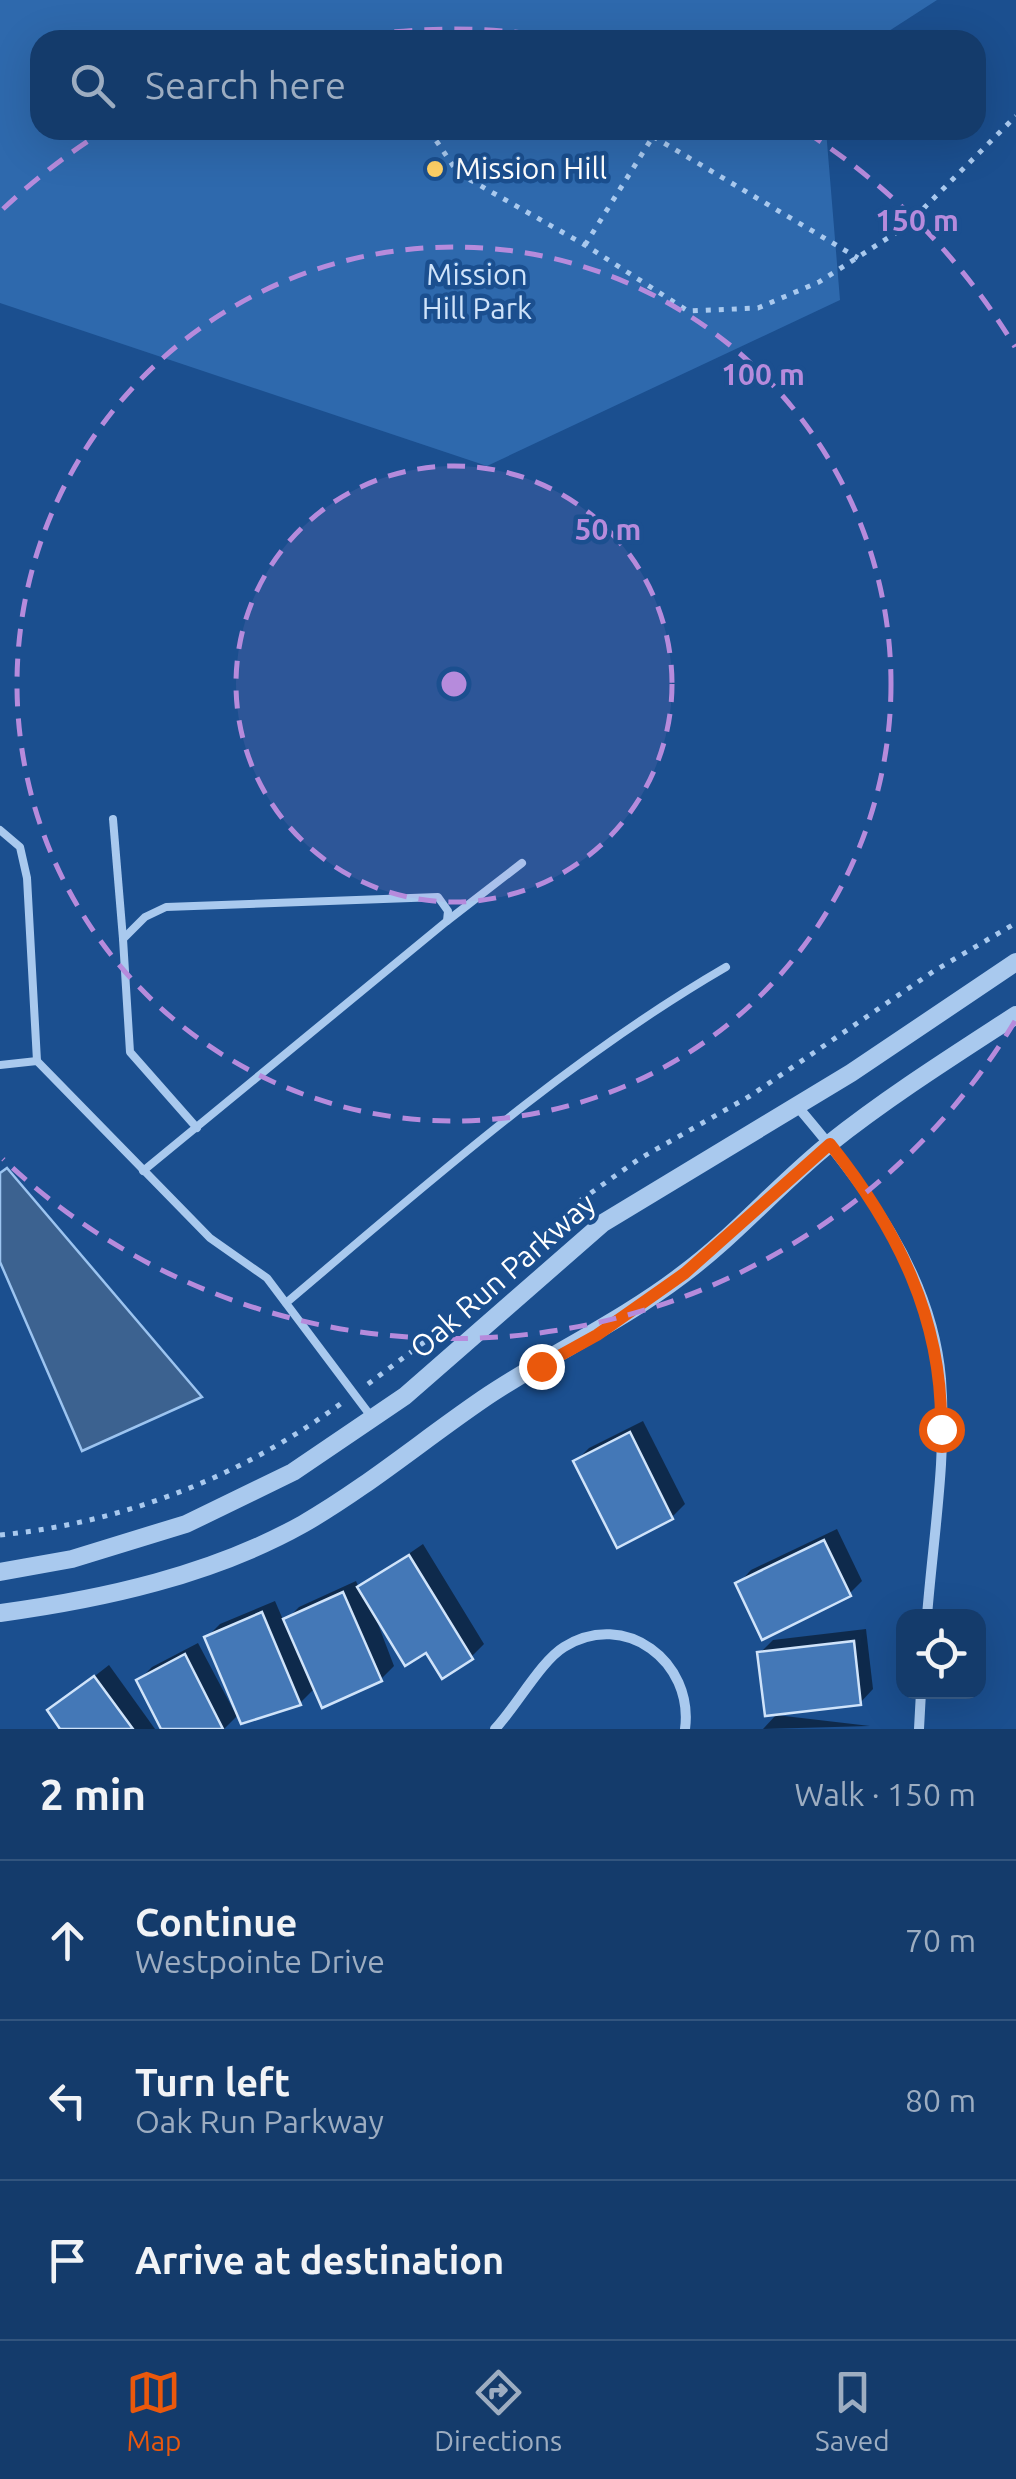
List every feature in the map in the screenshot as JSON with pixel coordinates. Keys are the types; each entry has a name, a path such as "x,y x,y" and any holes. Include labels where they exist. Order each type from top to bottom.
{"street":[{"name":"Oak Run Parkway","path":"0,1572 72,1560 186,1524 293,1472 373,1419 464,1348 603,1223 798,1106 1016,962"},
{"path":"0,1613 75,1603 182,1574 247,1552 301,1525 405,1458 488,1396 597,1335 685,1273 830,1144 1016,1015"},
{"path":"798,1106 875,1204 908,1263 935,1343 941,1429 928,1609"},
{"path":"494,1729 561,1649 599,1634 640,1640 665,1659 682,1685 685,1729"},
{"path":"918,1729 921,1699"}],"lane":[{"path":"113,819 130,1052 197,1128"},
{"path":"0,830 20,847 27,878 37,1061 210,1238 267,1278 373,1419"},
{"path":"143,1171 522,863"},
{"path":"122,939 145,916 166,908 438,897 448,910 448,921"},
{"path":"286,1304 479,1140 654,1009 726,967"},
{"path":"0,1065 37,1061"}],"path":[{"path":"436,140 458,173 585,245 688,312 758,308 819,282 905,227 1016,116"},
{"path":"585,245 651,140"},
{"path":"655,140 858,258"},
{"path":"750,1096 934,971 1016,923"},
{"path":"0,1536 93,1520 168,1497 259,1456 327,1414"}],"green space":[{"name":"Mission Hill Park","path":"0,0 937,0 890,30 30,30 30,140 827,140 840,300 487,466 0,303"}],"shaded area":[{"path":"7,1168 202,1397 82,1451 0,1262 0,1173"}],"building":[{"path":"630,1432 673,1519 617,1548 573,1461"},
{"path":"824,1540 851,1596 762,1640 735,1583"},
{"path":"409,1555 473,1659 442,1679 426,1653 405,1666 357,1587"},
{"path":"343,1592 382,1681 322,1708 283,1619"},
{"path":"262,1612 301,1705 241,1724 204,1637"},
{"path":"854,1641 861,1705 765,1716 757,1652"},
{"path":"185,1654 223,1729 161,1729 136,1680"},
{"path":"94,1676 133,1729 60,1729 47,1710"}],"place":[{"name":"Mission Hill","path":"435,169"}],"route":[{"path":"541,1366 597,1335 685,1273 830,1144 875,1204 920,1293 941,1378 941,1429"}]}
